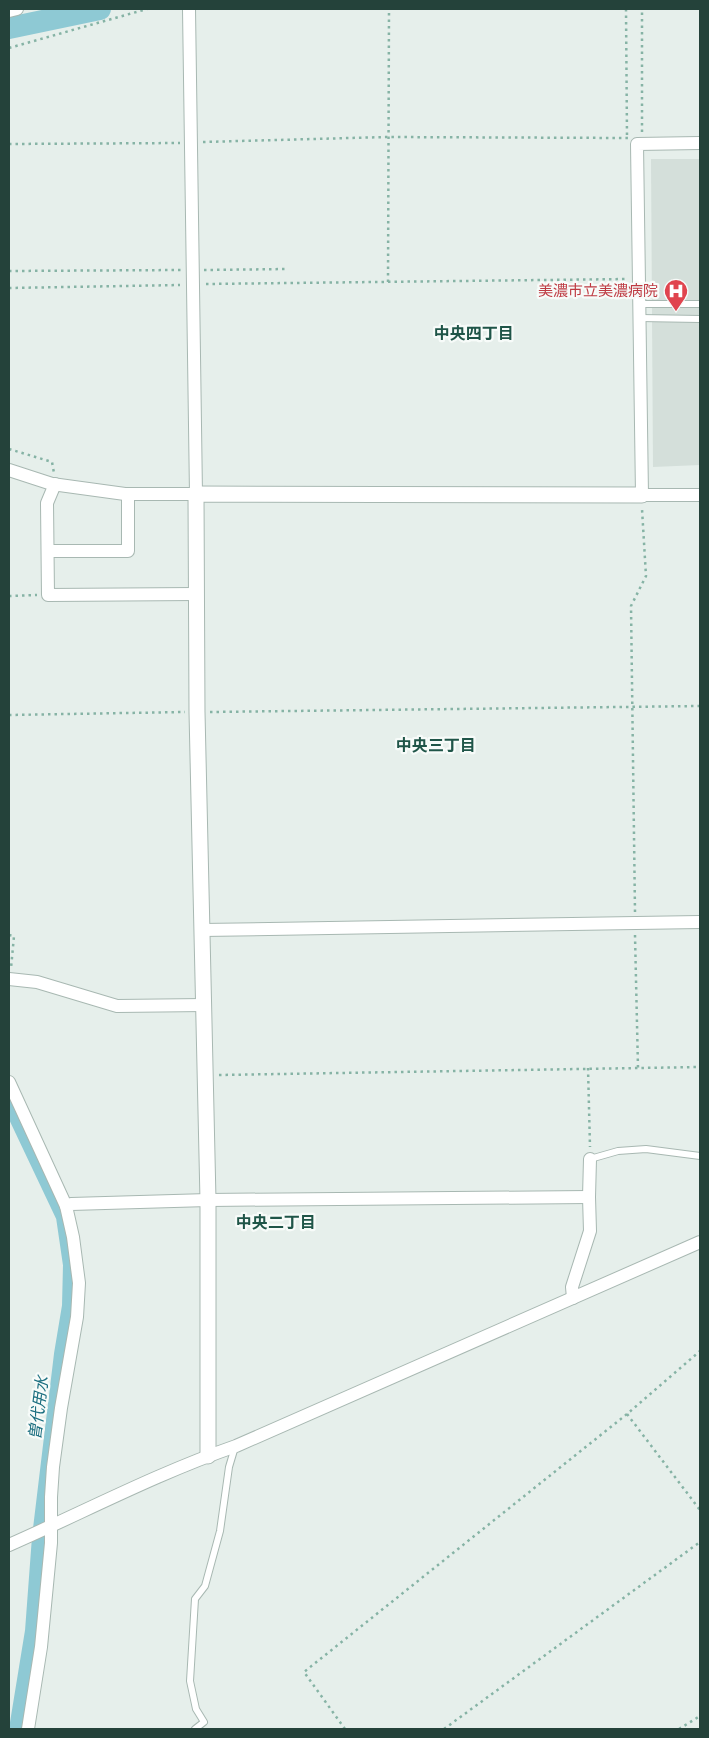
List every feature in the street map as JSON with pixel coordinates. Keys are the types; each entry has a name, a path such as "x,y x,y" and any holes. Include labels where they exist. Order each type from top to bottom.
{"street":[{"path":"9,12 17,9"},
{"path":"189,9 197,712 208,1200 208,1456"},
{"path":"642,495 640,304 635,142 700,143"},
{"path":"9,470 53,484 128,494 700,495"},
{"path":"53,484 47,503 48,595 196,594"},
{"path":"48,551 128,551 128,494"},
{"path":"202,930 700,922"},
{"path":"9,979 37,982 117,1006 204,1005"},
{"path":"9,1082 66,1206 73,1237 79,1283 77,1318 53,1467 51,1543 41,1647 28,1729"},
{"path":"573,1298 572,1287 590,1231 588,1196 590,1159"},
{"path":"66,1206 71,1204 208,1200 588,1196"},
{"path":"9,1545 51,1524 208,1456 236,1446 700,1242"}],"lane":[{"path":"640,304 700,304"},
{"path":"640,318 700,319"},
{"path":"590,1159 618,1151 646,1149 700,1156"},
{"path":"195,1729 204,1722 196,1709 190,1681 195,1600 204,1586 220,1532 229,1467 236,1446"}],"path":[{"path":"9,48 147,9"},
{"path":"388,282 387,137 389,9"},
{"path":"626,9 635,142"},
{"path":"635,142 642,9"},
{"path":"9,144 190,143 387,137 635,142"},
{"path":"9,271 288,269"},
{"path":"9,288 639,279"},
{"path":"9,450 52,462 54,470 53,484"},
{"path":"638,1068 631,707 631,606 646,576 642,495"},
{"path":"9,596 48,595"},
{"path":"9,715 700,706"},
{"path":"9,935 14,936 9,979"},
{"path":"205,1076 588,1068 700,1068"},
{"path":"588,1068 590,1159"},
{"path":"345,1729 304,1672 627,1414 700,1351"},
{"path":"627,1414 700,1510"},
{"path":"444,1729 700,1542"},
{"path":"680,1729 700,1716"}],"shaded area":[{"name":"美濃市立美濃病院","path":"651,159 700,159 700,465 653,467"}],"waterway":[{"path":"9,28 100,9"},
{"name":"曽代用水","path":"9,1103 63,1217 70,1265 69,1306 61,1354 39,1537 32,1631 16,1729"}],"place":[{"name":"美濃市立美濃病院","path":"676,312"}],"district":[{"name":"中央四丁目","path":"474,333"},
{"name":"中央三丁目","path":"436,745"},
{"name":"中央二丁目","path":"276,1222"}]}
